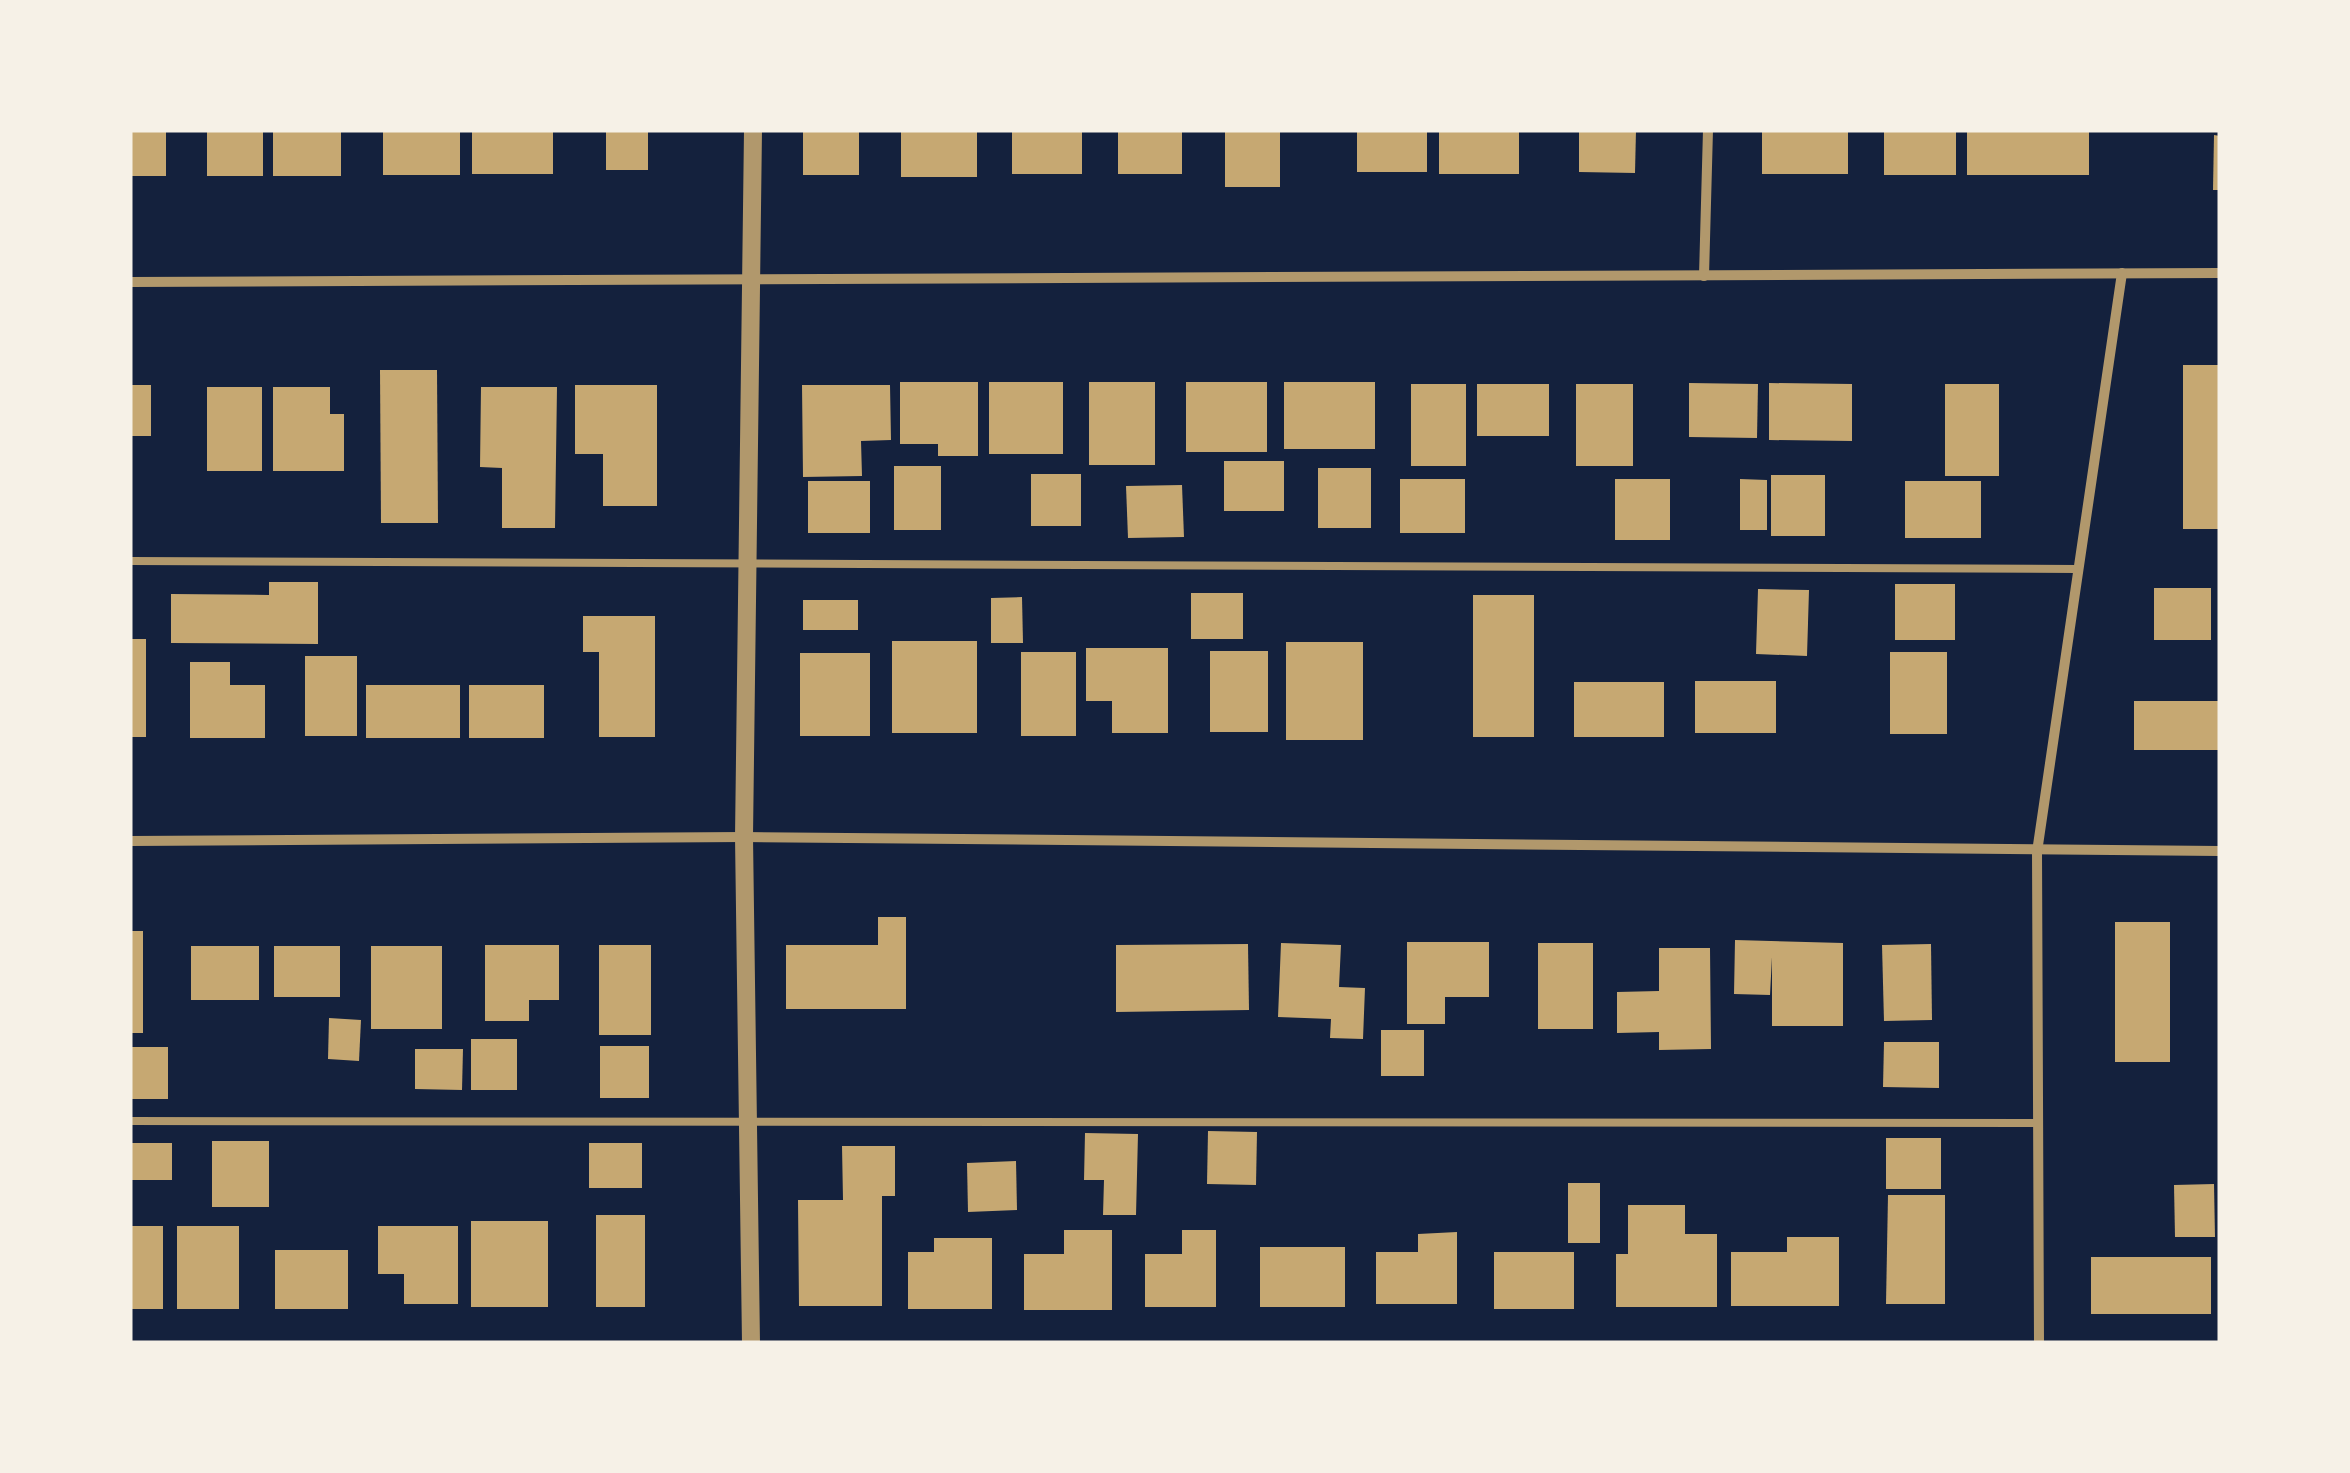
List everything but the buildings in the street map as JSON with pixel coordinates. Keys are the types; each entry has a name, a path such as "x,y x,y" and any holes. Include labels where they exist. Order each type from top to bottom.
{"street":[{"path":"751,1343 744,837 753,130"},
{"path":"1704,276 1708,130"},
{"path":"2039,1343 2037,852 2122,273"},
{"path":"130,282 2220,273"},
{"path":"130,841 744,837 2220,852"}],"lane":[{"path":"130,561 749,560 2078,569"},
{"path":"130,1120 2038,1123"}]}
